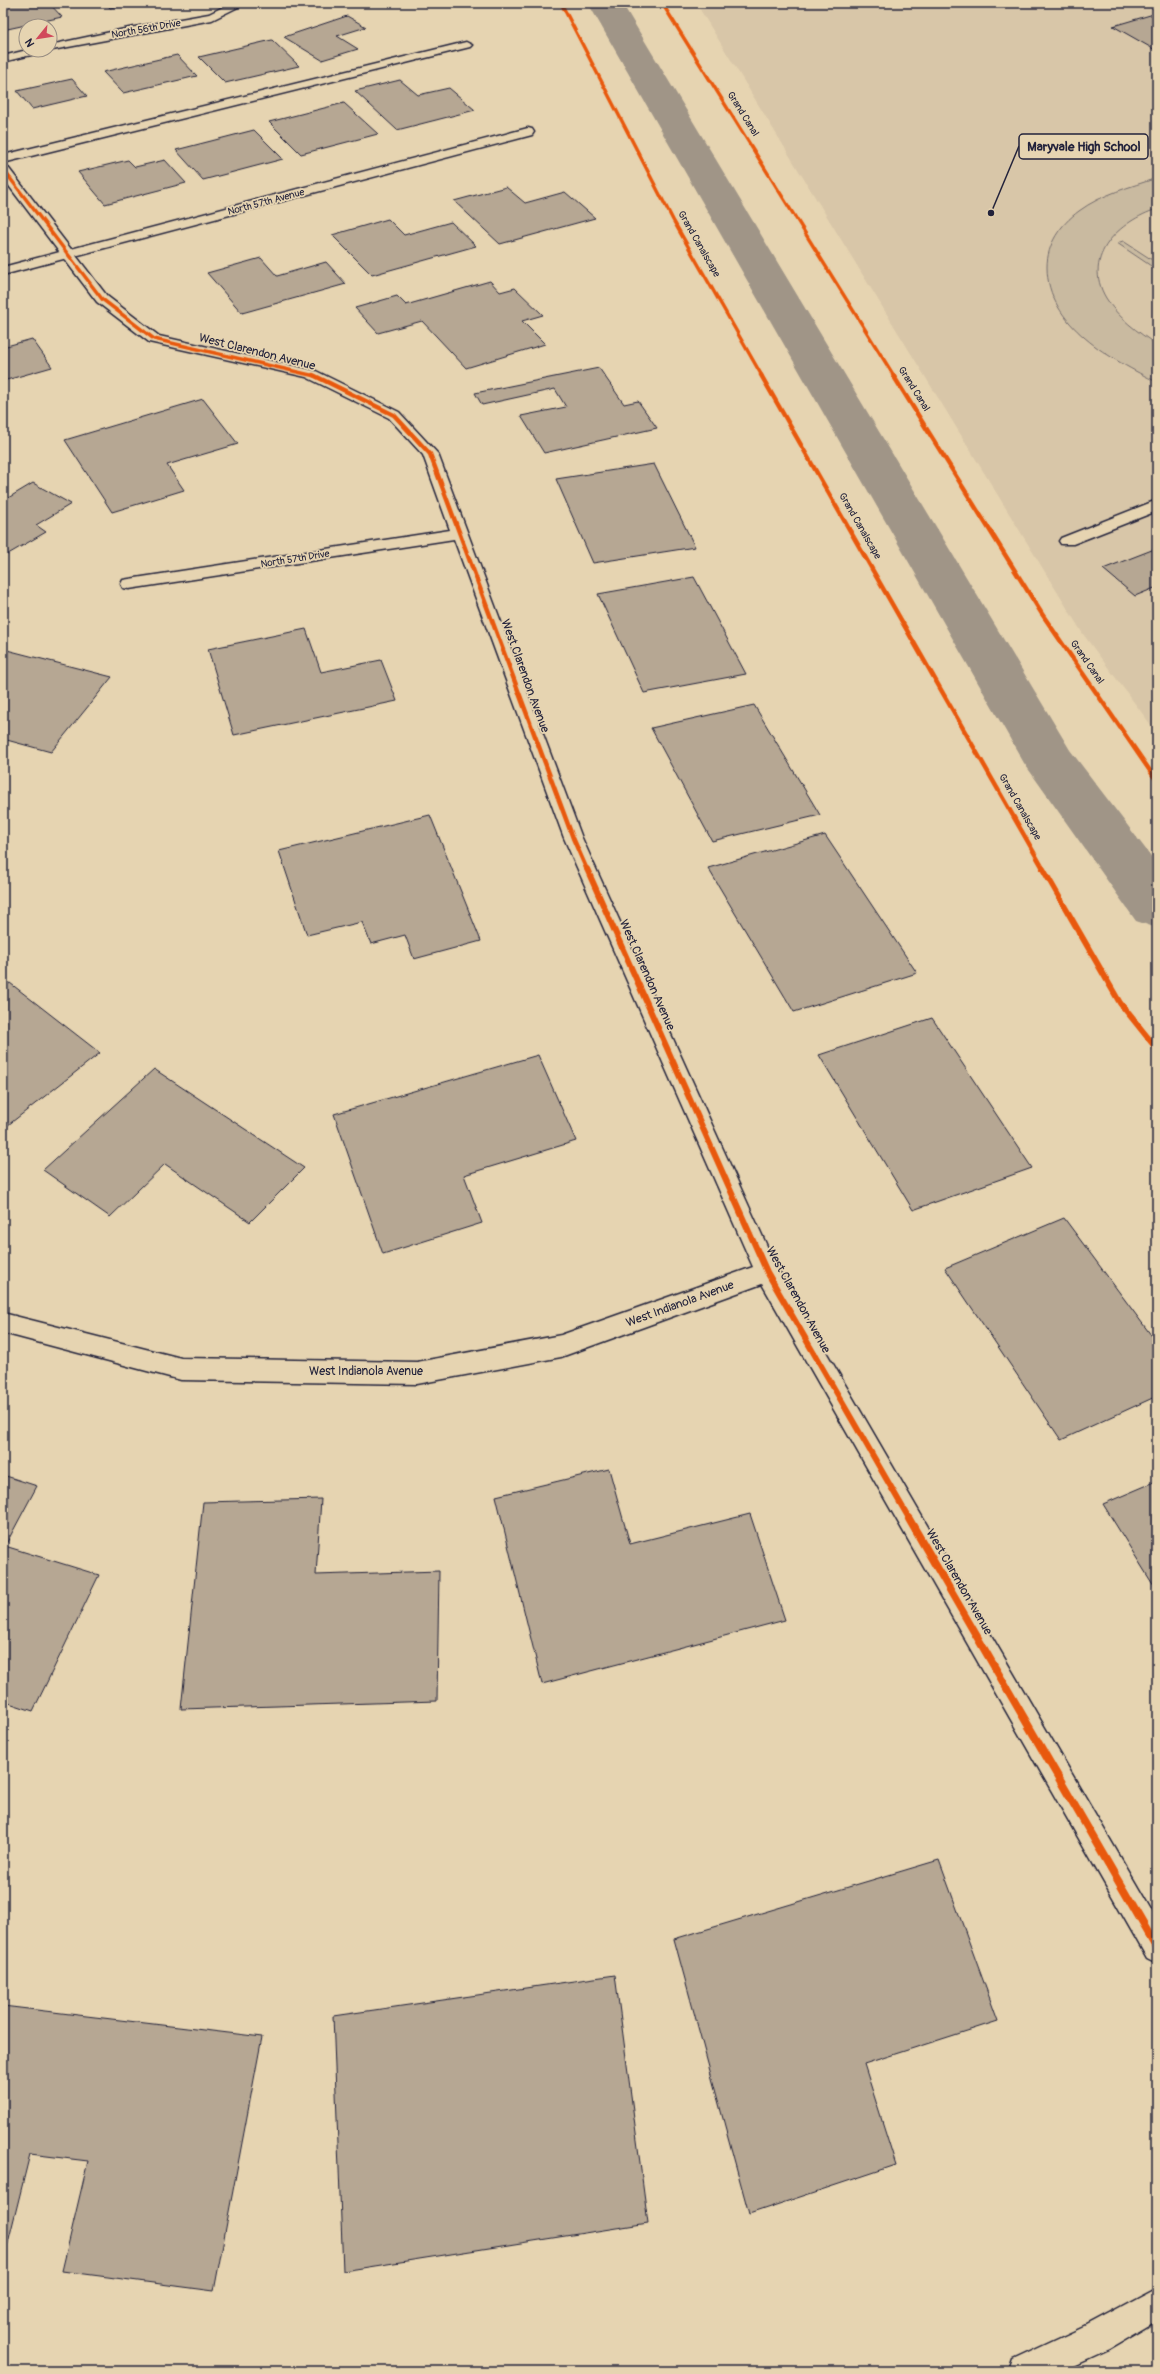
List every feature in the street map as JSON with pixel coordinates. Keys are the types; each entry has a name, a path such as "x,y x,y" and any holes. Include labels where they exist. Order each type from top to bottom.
{"street":[{"name":"North 56th Drive","path":"58,46 129,31 212,17 240,3"},
{"path":"3,159 466,45"},
{"path":"3,58 18,55"},
{"name":"North 57th Avenue","path":"3,271 528,132"},
{"name":"West Clarendon Avenue","path":"3,169 102,300 154,339 311,374 394,415 430,454 573,838 767,1272 1157,1948"},
{"path":"1067,541 1157,504"},
{"name":"North 57th Drive","path":"130,584 460,533"},
{"name":"West Indianola Avenue","path":"3,1323 181,1369 417,1373 561,1346 767,1272"},
{"path":"1025,2371 1096,2338 1157,2303"}],"shaded area":[{"path":"696,3 1157,3 1157,733 1083,634"},
{"path":"1157,178 1157,209 1130,222 1118,231 1108,242 1101,255 1098,268 1099,283 1106,298 1116,312 1157,345 1157,382 1102,351 1085,338 1070,323 1058,306 1050,288 1047,267 1049,251 1052,243 1066,222 1072,216 1088,205 1107,195"},
{"path":"1123,241 1157,263 1157,270 1117,243"}],"building":[{"path":"3,3 49,3 62,17 18,18 18,27 3,30"},
{"path":"105,3 132,3 110,8"},
{"path":"1157,13 1157,51 1113,26"},
{"path":"347,16 366,27 337,36 358,49 322,60 284,37"},
{"path":"272,40 299,66 225,83 199,57"},
{"path":"177,55 197,76 123,93 103,72"},
{"path":"72,79 87,96 32,109 17,91"},
{"path":"400,80 418,95 449,88 475,110 397,130 355,91"},
{"path":"344,103 378,134 301,154 269,122"},
{"path":"254,130 283,159 203,180 176,150"},
{"path":"128,160 135,167 165,160 186,183 105,204 78,172"},
{"path":"506,187 525,203 565,192 595,218 500,244 454,201"},
{"path":"388,219 404,235 451,222 476,246 372,275 332,235"},
{"path":"261,258 277,276 326,262 346,284 242,313 207,273"},
{"path":"490,281 500,292 515,288 543,315 522,321 545,344 466,368 422,321 378,333 355,308 397,296 406,305"},
{"path":"32,339 52,367 3,381 3,347"},
{"path":"599,368 624,404 638,401 657,428 544,453 521,416 566,407 555,389 482,405 475,393"},
{"path":"203,399 238,444 167,465 184,490 112,512 65,440"},
{"path":"654,464 695,547 593,563 556,479"},
{"path":"33,483 71,504 36,525 46,532 3,557 3,501"},
{"path":"1157,548 1157,587 1135,596 1103,569"},
{"path":"694,577 746,674 644,693 598,594"},
{"path":"306,629 321,672 381,660 397,701 234,735 208,649"},
{"path":"3,649 112,677 51,752 3,739"},
{"path":"754,705 820,815 712,841 651,728"},
{"path":"430,815 481,941 414,959 405,935 371,944 362,922 307,935 279,851"},
{"path":"825,835 917,973 794,1012 708,868"},
{"path":"10,983 100,1053 3,1129 3,987"},
{"path":"932,1018 1032,1168 913,1210 819,1055"},
{"path":"538,1055 576,1141 464,1175 482,1223 383,1254 334,1114"},
{"path":"154,1069 304,1168 250,1222 165,1164 110,1217 43,1170"},
{"path":"1064,1218 1157,1343 1157,1396 1061,1440 945,1268"},
{"path":"609,1469 630,1544 750,1514 785,1620 542,1684 496,1496"},
{"path":"3,1475 37,1486 5,1546 99,1575 33,1711 3,1701"},
{"path":"1157,1481 1157,1591 1103,1504"},
{"path":"321,1499 316,1575 439,1571 437,1701 181,1709 203,1502"},
{"path":"939,1860 998,2021 864,2064 896,2165 749,2214 674,1939"},
{"path":"615,1975 648,2223 343,2271 333,2016"},
{"path":"3,2006 262,2037 214,2291 62,2271 88,2161 30,2154 3,2263"}],"waterway":[{"path":"605,3 1051,763 1157,906"}],"cycle path":[{"name":"Grand Canalscape","path":"561,3 673,220 1120,1003 1157,1049"},
{"name":"Grand Canal","path":"662,3 1042,614 1157,781"},
{"path":"3,169 102,299 154,339 311,374 394,415 430,454 573,838 767,1272 1157,1948"}],"place":[{"name":"Maryvale High School","path":"991,213"}]}
